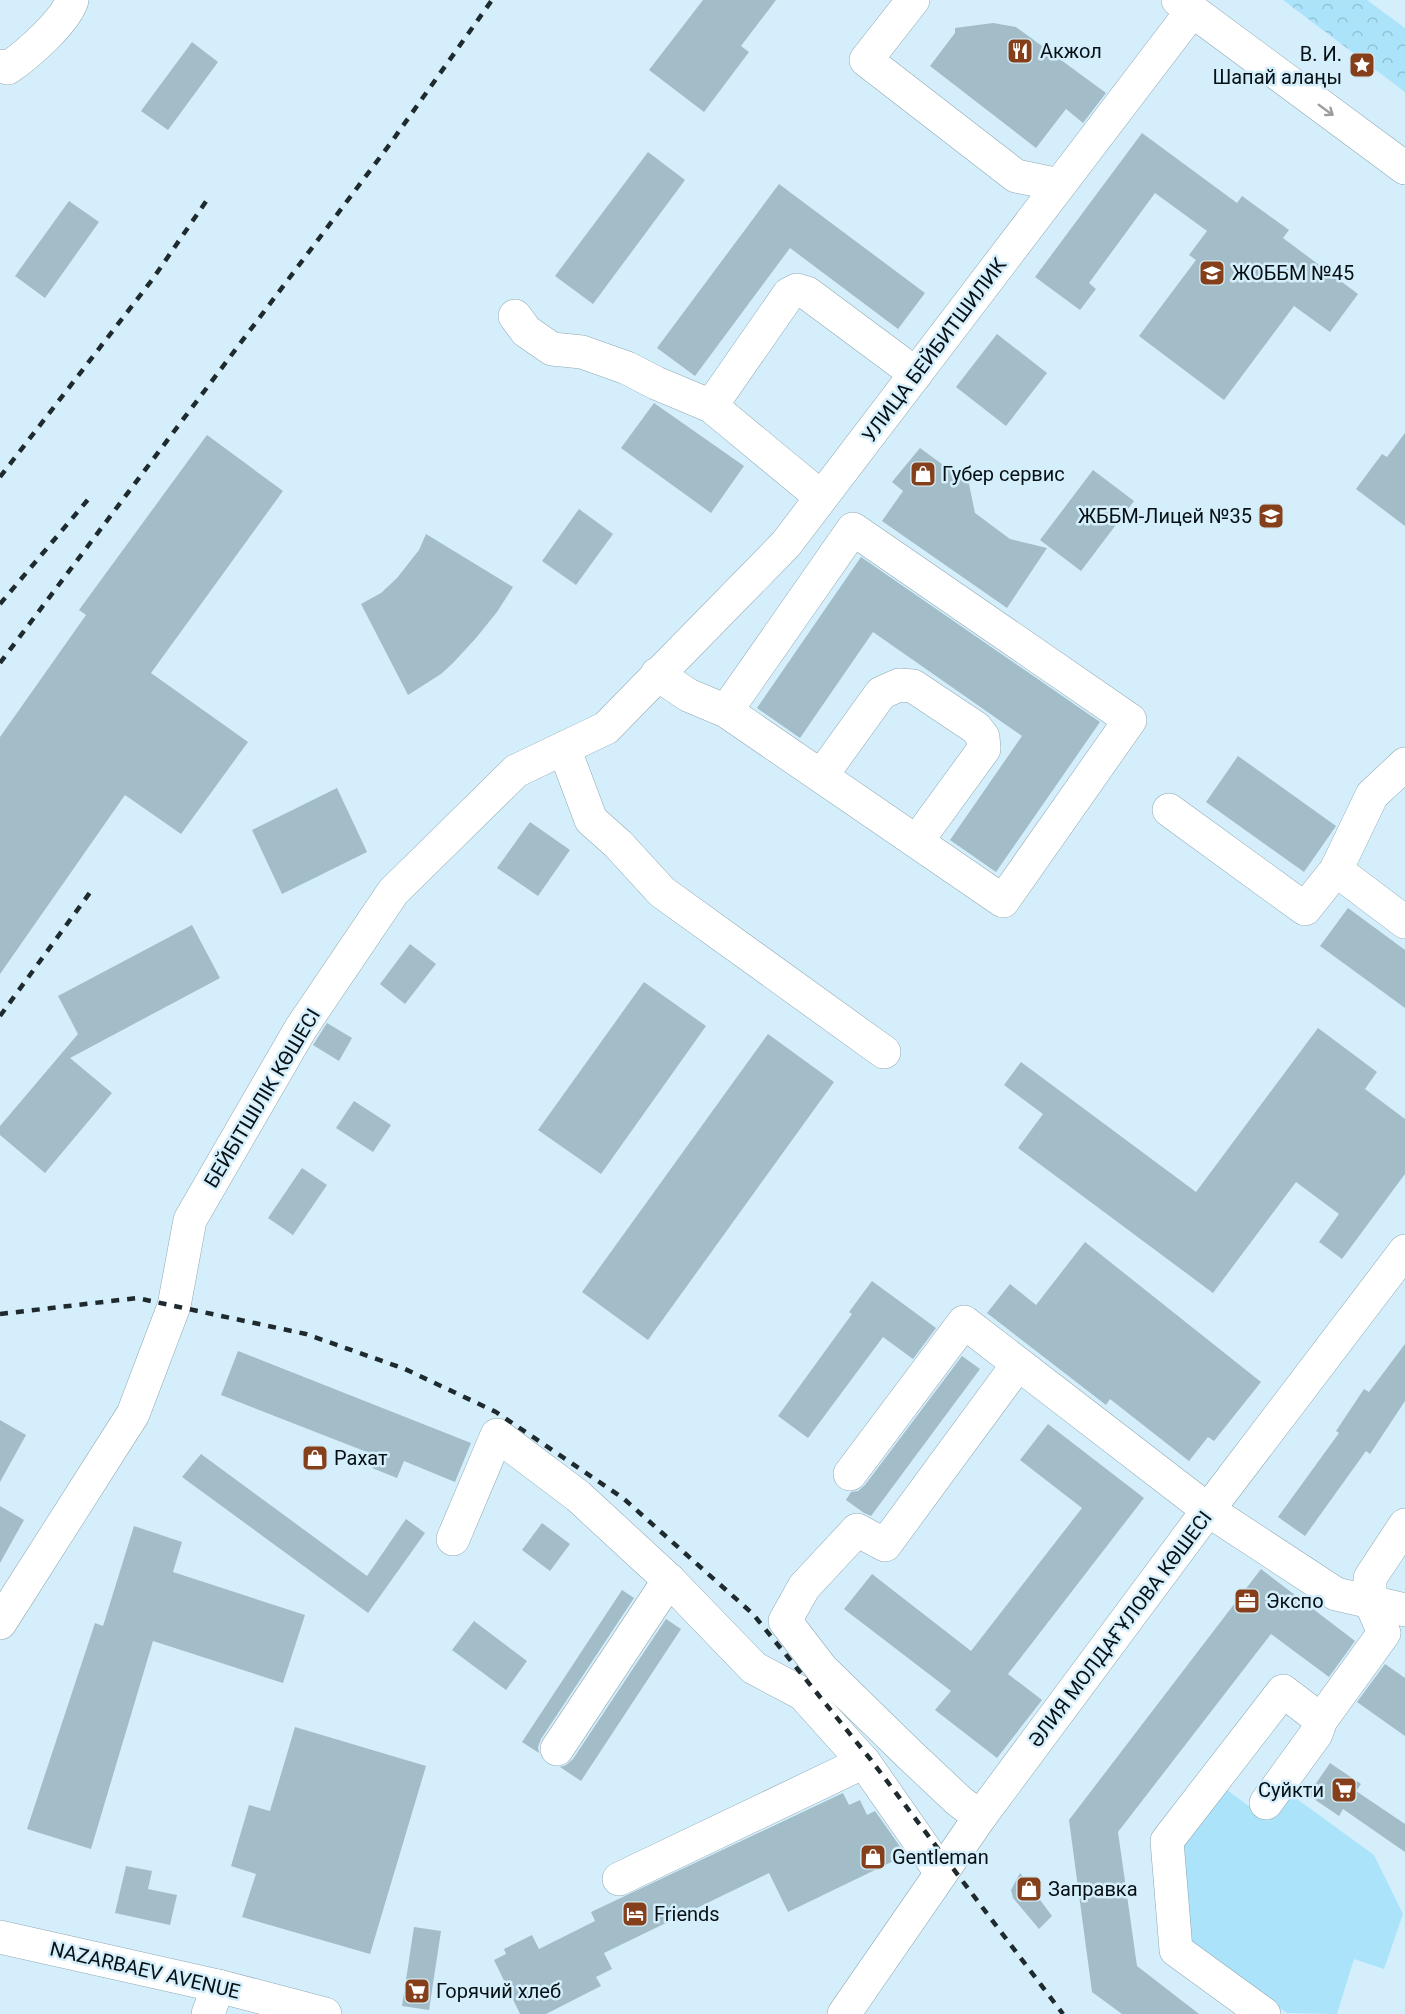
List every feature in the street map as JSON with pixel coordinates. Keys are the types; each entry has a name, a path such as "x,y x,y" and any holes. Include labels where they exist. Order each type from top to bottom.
{"street":[{"path":"0,66 8,69 23,58 44,38 70,7 72,0"},
{"path":"913,0 866,60 1016,176 1059,185"},
{"path":"1185,5 1405,168"},
{"name":"УЛИЦА БЕЙБИТШИЛИК","path":"657,674 786,544 1059,185 1185,5"},
{"path":"711,406 789,294 797,290 807,293 916,374"},
{"path":"515,316 526,331 552,349 582,352 627,368 711,406 821,497"},
{"path":"657,674 688,695 726,711 822,775 1003,902 1130,720 853,529 726,711"},
{"name":"БЕЙБІТШІЛІК КӨШЕСІ","path":"0,1623 133,1414 174,1306 190,1220 301,1028 393,892 516,771 606,728 657,674"},
{"path":"822,775 882,693 899,685 913,686 976,728 983,737 984,749 917,841"},
{"path":"564,748 591,820 618,844 662,892 884,1052"},
{"path":"1169,810 1305,909 1336,870 1372,795 1401,774"},
{"path":"1336,870 1405,922"},
{"name":"ӘЛИЯ МОЛДАҒҰЛОВА КӨШЕСІ","path":"844,2014 940,1871 1208,1510 1405,1251"},
{"path":"850,1474 964,1322 1208,1510 1336,1594 1370,1601 1398,1630 1321,1720 1317,1734 1266,1803"},
{"path":"980,1817 959,1801 822,1669 785,1621 804,1587 857,1530 885,1545 1018,1364"},
{"path":"453,1539 497,1435 578,1496 669,1580 754,1668 803,1694 864,1762 940,1871"},
{"path":"1370,1601 1370,1578 1405,1525"},
{"path":"557,1749 669,1580"},
{"path":"1264,2014 1176,1950 1167,1841 1283,1691 1321,1720"},
{"path":"619,1879 864,1762"},
{"name":"NAZARBAEV AVENUE","path":"0,1937 213,2000 325,2014"}],"green space":[{"path":"1283,0 1367,0 1405,28 1405,92"},
{"path":"1223,1787 1269,1821 1290,1794 1374,1855 1403,1914 1384,1969 1354,1959 1337,2014 1287,2013 1190,1944 1181,1842"}],"building":[{"path":"703,0 776,0 741,46 749,52 704,112 649,70"},
{"path":"993,23 1016,27 1106,93 1083,123 1066,109 1036,148 930,66 955,33 955,28"},
{"path":"192,42 218,62 168,130 141,111"},
{"path":"1142,133 1237,203 1242,196 1289,230 1283,238 1358,294 1330,332 1294,306 1224,400 1139,336 1196,260 1189,255 1207,231 1155,193 1089,283 1096,289 1080,310 1035,277"},
{"path":"648,152 685,180 593,304 555,276"},
{"path":"779,184 925,293 898,329 790,248 695,376 657,348"},
{"path":"69,201 99,222 45,298 15,276"},
{"path":"997,334 1047,373 1006,426 956,387"},
{"path":"654,403 744,466 711,513 621,448"},
{"path":"1405,433 1405,526 1356,489 1382,454 1387,457"},
{"path":"207,435 283,491 151,673 248,742 181,834 125,795 0,974 0,737 86,615 79,610"},
{"path":"920,448 969,484 975,513 1010,539 1047,548 1007,608 882,521 903,491 892,482"},
{"path":"1093,470 1134,501 1081,571 1040,540"},
{"path":"579,509 613,534 576,585 542,561"},
{"path":"426,534 513,587 497,612 453,663 441,674 408,695 361,604 381,593 397,578 419,550"},
{"path":"861,557 1100,722 996,872 950,840 1022,736 873,632 800,738 757,708"},
{"path":"1238,756 1336,826 1304,872 1206,802"},
{"path":"337,788 367,852 282,894 252,830"},
{"path":"530,822 570,850 538,896 497,868"},
{"path":"1348,908 1405,950 1405,1008 1320,946"},
{"path":"192,925 220,978 70,1058 112,1093 45,1173 0,1135 0,1126 78,1034 58,996"},
{"path":"410,944 436,964 405,1004 380,984"},
{"path":"644,982 706,1026 601,1174 538,1130"},
{"path":"327,1023 352,1038 339,1061 313,1045"},
{"path":"1318,1028 1377,1072 1365,1089 1405,1119 1405,1174 1342,1259 1319,1242 1339,1214 1296,1182 1213,1293 1018,1148 1043,1114 1004,1085 1021,1062 1196,1192"},
{"path":"768,1034 834,1082 648,1340 582,1292"},
{"path":"354,1101 391,1125 373,1152 336,1128"},
{"path":"302,1168 327,1185 293,1235 268,1218"},
{"path":"1085,1242 1261,1382 1214,1441 1208,1437 1189,1461 1110,1399 1106,1405 987,1313 1010,1284 1036,1305"},
{"path":"872,1281 936,1328 913,1359 883,1337 808,1438 778,1416 852,1314 849,1312"},
{"path":"1405,1344 1405,1401 1370,1454 1366,1451 1305,1536 1278,1517 1339,1433 1336,1431 1364,1389 1369,1392"},
{"path":"238,1351 471,1443 455,1482 404,1461 397,1478 372,1468 377,1456 221,1395"},
{"path":"962,1356 980,1369 871,1516 864,1513 846,1500 851,1492 858,1491 865,1485"},
{"path":"0,1420 26,1435 0,1482"},
{"path":"1048,1424 1144,1498 1008,1674 1042,1700 997,1758 935,1710 951,1691 844,1609 872,1574 971,1651 1082,1508 1020,1460"},
{"path":"201,1454 367,1576 406,1519 425,1533 368,1613 182,1477"},
{"path":"0,1506 24,1520 0,1563"},
{"path":"542,1523 570,1544 550,1571 522,1550"},
{"path":"134,1526 182,1542 173,1572 305,1615 283,1683 153,1641 91,1849 27,1829 95,1623 103,1626"},
{"path":"1261,1569 1355,1641 1329,1677 1271,1634 1118,1832 1137,1966 1199,2014 1122,2014 1092,1992 1069,1820"},
{"path":"622,1590 634,1598 541,1739 538,1747 539,1753 522,1742"},
{"path":"666,1619 681,1629 581,1781 560,1767 573,1759"},
{"path":"474,1621 527,1661 506,1690 452,1650"},
{"path":"1385,1664 1405,1678 1405,1736 1357,1702"},
{"path":"295,1727 426,1766 370,1954 242,1917 256,1874 231,1866 249,1805 270,1811"},
{"path":"1330,1763 1361,1784 1356,1791 1405,1824 1405,1852 1343,1809 1339,1816 1308,1795"},
{"path":"843,1793 849,1805 860,1800 867,1815 875,1811 906,1855 788,1912 769,1873 604,1953 612,1969 596,1977 601,1986 546,2014 520,2014 494,1960 506,1954 504,1949 532,1935 539,1949 595,1921 591,1912"},
{"path":"126,1866 152,1871 148,1889 177,1895 170,1925 115,1913"},
{"path":"1020,1873 1052,1916 1039,1929 1013,1898 1011,1890"},
{"path":"414,1927 441,1931 429,2010 402,2006"}],"railway":[{"path":"0,663 390,144 492,0"},
{"path":"0,477 152,280 207,200"},
{"path":"0,604 91,496"},
{"path":"0,1016 94,887"},
{"path":"0,1314 137,1298 306,1334 405,1369 496,1412 623,1498 753,1614 871,1760 1063,2014"}],"place":[{"name":"Акжол","path":"1020,51"},
{"name":"В. И. Шапай алаңы","path":"1362,65"},
{"name":"ЖОББМ №45","path":"1212,273"},
{"name":"Губер сервис","path":"923,474"},
{"name":"ЖББМ-Лицей №35","path":"1271,516"},
{"name":"Рахат","path":"315,1458"},
{"name":"Экспо","path":"1247,1601"},
{"name":"Суйкти","path":"1344,1790"},
{"name":"Gentleman","path":"873,1857"},
{"name":"Заправка","path":"1029,1889"},
{"name":"Friends","path":"635,1914"},
{"name":"Горячий хлеб","path":"417,1991"}]}
